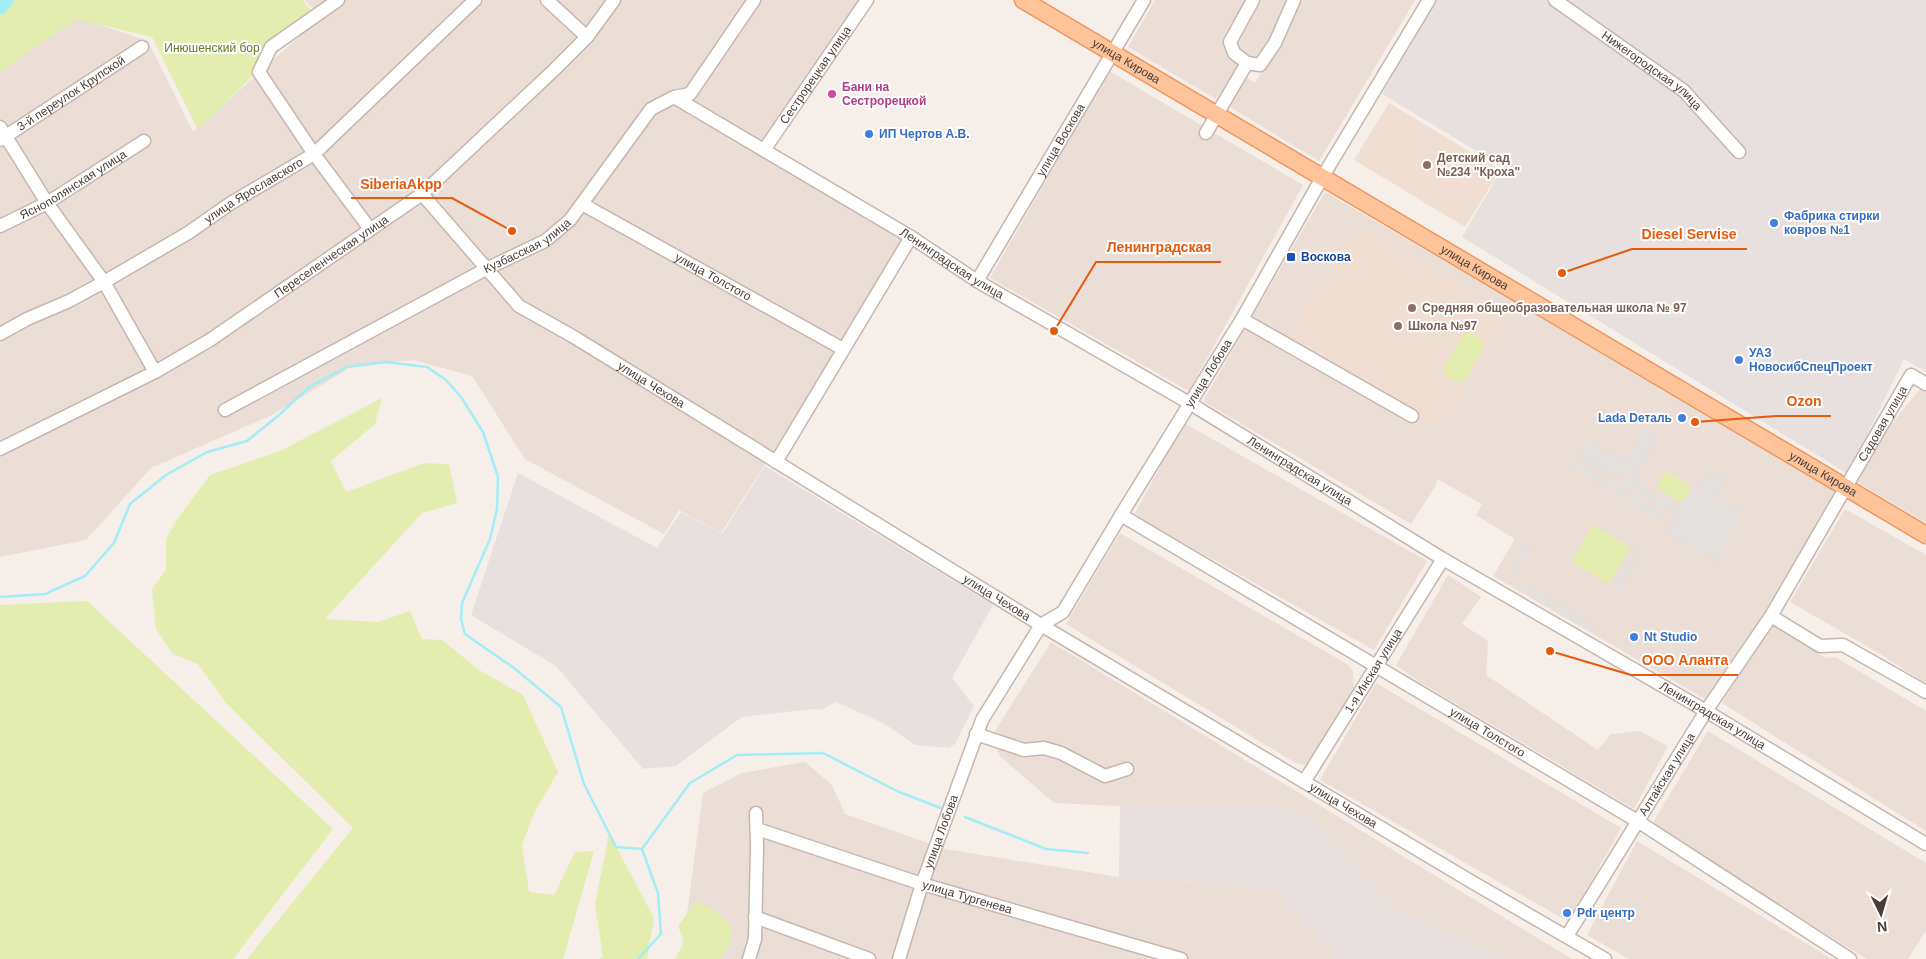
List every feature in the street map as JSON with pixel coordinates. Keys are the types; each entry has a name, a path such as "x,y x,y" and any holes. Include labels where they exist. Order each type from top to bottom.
{"main road":[{"name":"улица Кирова","path":"1023,0 1926,535"}],"street":[{"path":"338,0 271,47 258,72 314,154 370,229"},
{"name":"улица Ярославского","path":"0,334 27,318 69,301 104,282 188,233 231,203 314,154 475,0"},
{"path":"547,0 587,37"},
{"name":"Переселенческая улица","path":"0,449 155,372 210,340 422,194 587,37 614,0"},
{"name":"Кузбасская улица","path":"225,410 486,270 545,241 570,220 651,109 674,97 690,94 754,0"},
{"name":"Сестрорецкая улица","path":"764,150 867,0"},
{"name":"улица Воскова","path":"977,281 1144,0"},
{"path":"1253,0 1230,42 1234,53 1247,63 1260,65 1275,44 1294,0"},
{"name":"улица Лобова","path":"899,959 922,884 982,720 1040,625 1063,612 1242,319 1323,176 1429,0"},
{"name":"Нижегородская улица","path":"1554,0 1684,91 1739,152"},
{"name":"3-й переулок Крупской","path":"2,134 142,47"},
{"path":"1206,133 1247,63"},
{"name":"Ленинградская улица","path":"674,97 911,237 977,281 1190,404 1443,559 1706,710 1926,844"},
{"path":"2,134 47,203 104,282 155,372"},
{"name":"Яснополянская улица","path":"0,226 47,203 144,142"},
{"name":"улица Чехова","path":"422,194 519,306 574,337 1040,625 1605,959"},
{"name":"улица Толстого","path":"582,204 844,349"},
{"path":"776,462 911,237"},
{"path":"1242,319 1412,416"},
{"name":"Садовая улица","path":"1846,486 1912,375 1926,384"},
{"name":"Алтайская улица","path":"1567,936 1706,710 1771,616 1846,486"},
{"name":"улица Толстого","path":"1121,515 1638,822 1850,959"},
{"name":"1-я Инская улица","path":"1304,782 1443,559"},
{"path":"1771,616 1820,646 1843,645 1926,692"},
{"path":"976,734 1024,750 1044,748 1061,753 1105,776 1128,769"},
{"path":"749,959 755,938 756,813"},
{"name":"улица Тургенева","path":"756,829 922,884 1181,959"},
{"path":"756,917 869,959"}],"shaded area":[{"path":"305,0 862,0 757,152 906,239 842,344 721,533 679,510 664,534 525,459 472,376 413,360 351,367 272,415 151,468 86,540 0,557 0,72 74,16 148,41 193,132 321,17"},
{"path":"1155,0 1247,0 1223,43 1240,65 1221,102 1128,47"},
{"path":"1260,0 1291,0 1258,61 1233,46"},
{"path":"1300,0 1415,0 1319,161 1227,105 1243,75 1255,83 1285,33"},
{"path":"1435,0 1926,0 1926,372 1904,359 1848,474 1462,237 1503,167 1382,94"},
{"path":"1109,71 1303,185 1189,391 990,278"},
{"name":"Детский сад №234 \"Кроха\"","path":"1389,103 1500,170 1465,227 1354,160"},
{"path":"1325,192 1837,488 1712,703 1493,576 1515,539 1476,515 1482,504 1437,479 1436,485 1411,524 1203,401"},
{"name":"Школа №97","path":"1357,226 1509,314 1440,426 1287,337"},
{"path":"1922,387 1926,389 1926,523 1857,482 1883,434"},
{"path":"1184,423 1427,561 1374,650 1134,515"},
{"path":"1643,428 1656,436 1633,482 1681,510 1693,489 1696,490 1701,485 1710,469 1726,479 1716,497 1741,511 1726,537 1731,540 1718,562 1667,533 1677,515 1625,485 1628,479 1615,471 1611,477 1577,457 1580,452 1611,469 1581,451 1587,440 1623,461"},
{"path":"1574,461 1664,514 1661,519 1571,467"},
{"path":"765,466 993,605 952,678 974,706 955,744 949,748 915,745 885,724 836,702 821,710 811,709 742,717 676,766 643,769 556,666 471,615 518,473 657,548 681,512 722,534"},
{"path":"1845,509 1926,555 1926,684 1882,655 1790,602"},
{"path":"1120,533 1347,664 1353,671 1354,687 1311,763 1301,765 1294,762 1066,624"},
{"path":"1525,545 1531,548 1516,573 1511,570"},
{"path":"1636,549 1641,553 1618,594 1612,590"},
{"path":"1448,575 1481,597 1462,624 1488,641 1486,675 1598,750 1611,734 1639,731 1668,746 1634,809 1418,681 1396,665"},
{"path":"1521,582 1593,624 1590,630 1518,588"},
{"path":"1772,623 1825,658 1835,657 1926,711 1926,831 1722,703"},
{"path":"1051,642 1572,959 1498,959 1499,956 1391,906 1314,821 1122,878 1274,886 1339,959 681,959 703,793 742,773 805,762 832,785 845,814 945,849 1119,877 1120,806 1054,803 1000,756 992,736"},
{"path":"1376,683 1621,828 1569,922 1320,780"},
{"path":"1708,731 1926,863 1926,930 1908,959 1867,959 1651,826"},
{"path":"1122,804 1292,811 1314,821 1391,906 1499,956 1498,959 1339,959 1274,886 1121,878"},
{"path":"1637,841 1832,959 1629,959 1587,935"}],"green space":[{"name":"Инюшенский бор","path":"0,0 303,0 314,15 198,130 152,37 76,19 0,72"},
{"path":"1466,332 1478,337 1484,344 1484,347 1465,381 1459,382 1445,377 1443,370 1462,335"},
{"path":"382,398 375,424 331,461 346,492 424,463 449,464 457,503 422,513 325,619 378,622 410,611 422,639 442,640 479,670 523,695 558,772 534,813 522,845 529,892 554,895 575,852 594,851 563,959 247,959 353,828 227,704 198,664 173,654 156,629 152,589 166,570 166,539 176,521 210,475 280,451"},
{"path":"1668,472 1690,485 1690,490 1684,501 1680,502 1658,489 1657,485 1663,474"},
{"path":"1592,525 1630,547 1609,584 1571,562"},
{"path":"87,601 333,829 233,959 0,959 0,605"},
{"path":"609,833 654,918 647,959 599,959 603,956 595,905"},
{"path":"696,901 713,909 732,927 728,948 720,959 675,959 684,942 678,926"}],"waterway":[{"path":"0,7 6,0"},
{"path":"0,597 45,594 85,576 114,543 130,504 166,475 207,452 247,441 309,387 347,367 386,362 427,367 446,380 461,397 483,432 498,477 497,509 490,539 462,603 461,619 465,634 514,668 561,707 584,784 616,847 642,849 658,893 661,934 638,959"},
{"path":"642,849 690,783 737,755 823,753 899,792 941,808"},
{"path":"965,817 1046,849 1088,853"}],"place":[{"name":"Бани на Сестрорецкой","path":"832,94"},
{"name":"ИП Чертов А.В.","path":"869,134"},
{"name":"Детский сад №234 \"Кроха\"","path":"1427,165"},
{"name":"Фабрика стирки ковров №1","path":"1774,223"},
{"name":"SiberiaAkpp","path":"512,231"},
{"name":"Воскова","path":"1291,257"},
{"name":"Diesel Servise","path":"1562,273"},
{"name":"Средняя общеобразовательная школа № 97","path":"1412,308"},
{"name":"Школа №97","path":"1398,326"},
{"name":"Ленинградская","path":"1054,331"},
{"name":"УАЗ НовосибСпецПроект","path":"1739,360"},
{"name":"Lada Dеталь","path":"1682,418"},
{"name":"Ozon","path":"1695,422"},
{"name":"Nt Studio","path":"1634,637"},
{"name":"ООО Аланта","path":"1550,651"},
{"name":"Pdr центр","path":"1567,913"}]}
